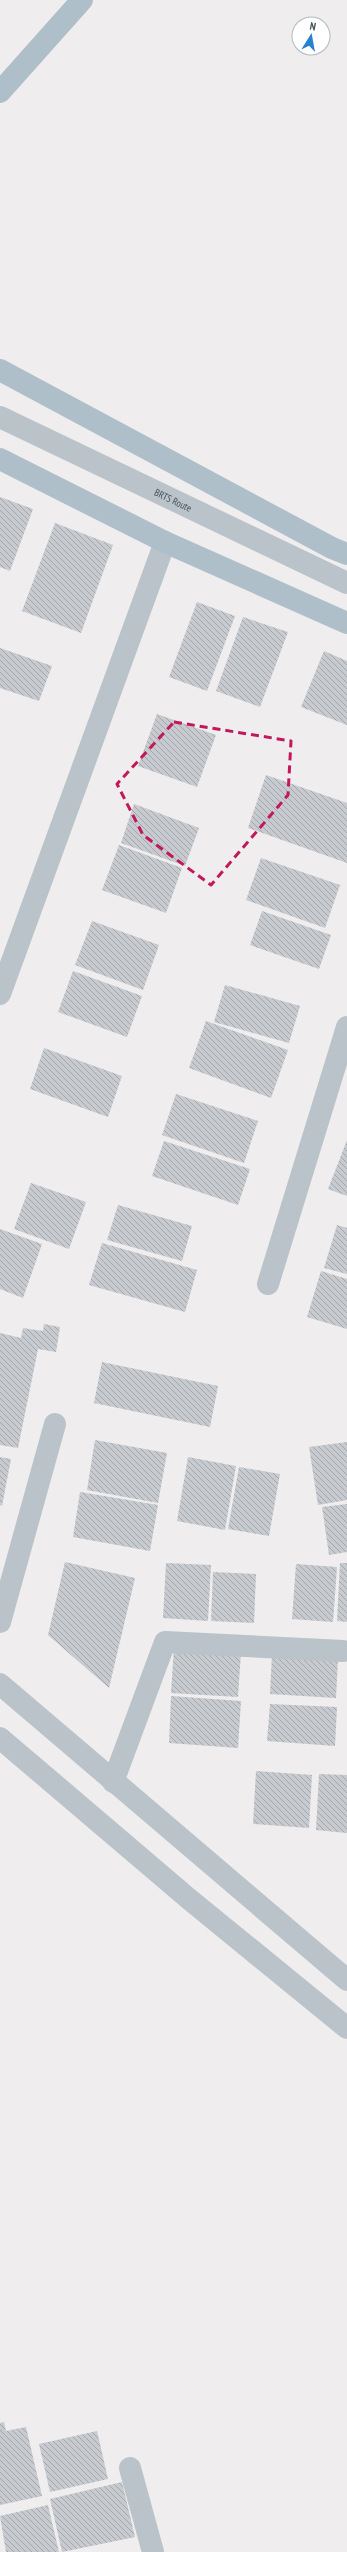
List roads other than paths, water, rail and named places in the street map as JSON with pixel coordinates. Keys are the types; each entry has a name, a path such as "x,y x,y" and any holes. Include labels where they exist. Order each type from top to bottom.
{"main road":[{"path":"0,92 82,0"},
{"path":"0,370 332,548 347,554"},
{"path":"0,459 166,542 347,623"}],"street":[{"name":"BRTS Route","path":"0,417 347,583"},
{"path":"0,994 166,542"},
{"path":"268,1284 347,1027"},
{"path":"0,1622 55,1424"},
{"path":"113,1782 165,1642 343,1651"},
{"path":"0,1684 113,1782 347,1980"},
{"path":"0,1738 188,1899 347,2028"},
{"path":"130,2468 153,2552"}]}
